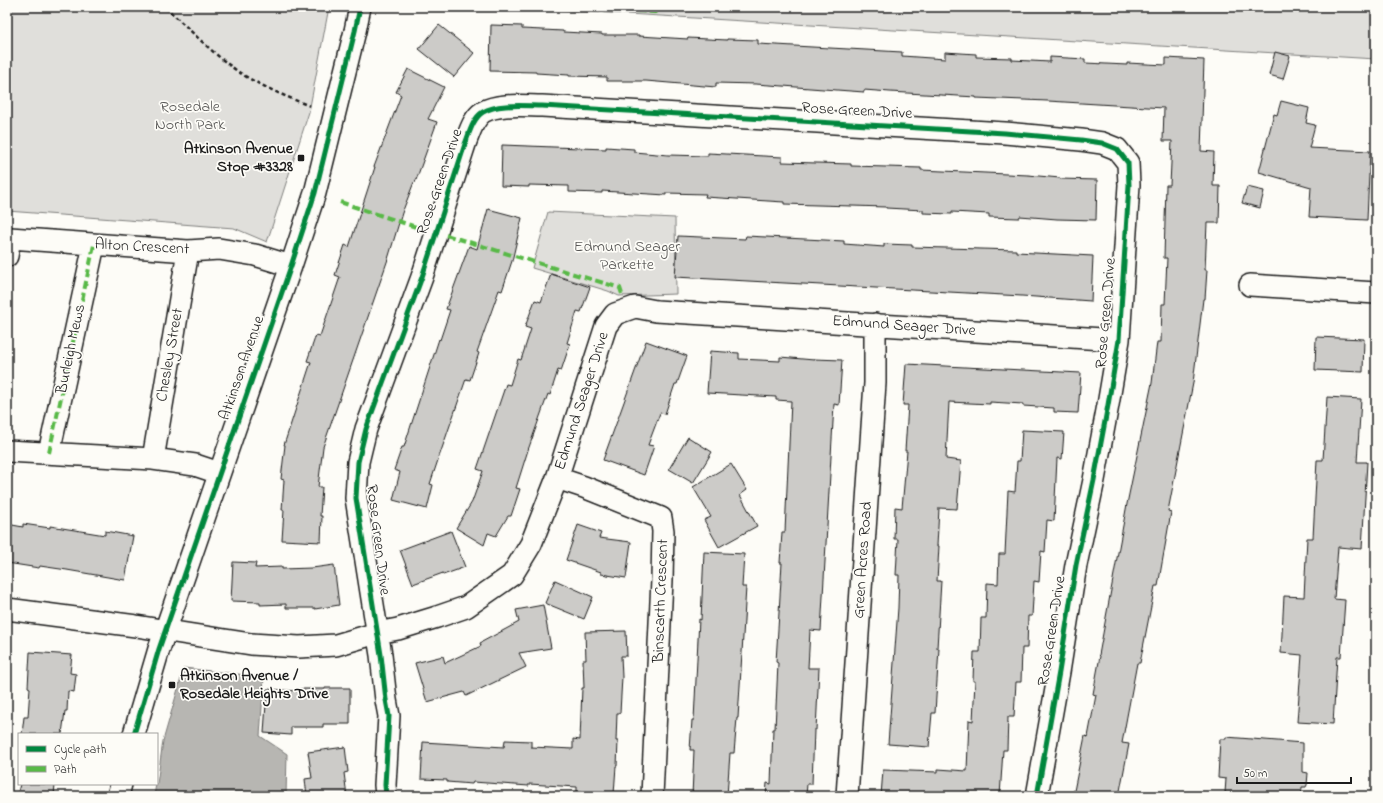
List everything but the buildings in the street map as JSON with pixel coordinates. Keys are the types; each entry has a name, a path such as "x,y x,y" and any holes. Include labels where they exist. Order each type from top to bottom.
{"street":[{"name":"Atkinson Avenue","path":"134,733 159,649 315,193 360,7"},
{"name":"Rose Green Drive","path":"377,633 356,498 358,462 366,429 422,277 465,144 474,123 483,112 500,106 542,106 1005,133 1102,143 1116,149 1128,163 1129,185 1118,340 1094,480 1076,565 1059,672 1036,796"},
{"name":"Alton Crescent","path":"7,256 10,238 188,251 219,249 254,255 291,266"},
{"name":"Burleigh Mews","path":"49,453 94,245"},
{"name":"Chesley Street","path":"153,458 188,251"},
{"path":"1250,285 1376,293"},
{"name":"Edmund Seager Drive","path":"7,609 166,630 251,644 299,647 336,645 377,633 398,630 466,607 512,575 531,544 557,478 606,326 615,314 635,307 656,311 1118,340"},
{"name":"Green Acres Road","path":"847,796 875,383 875,324"},
{"path":"7,450 153,458 195,465 219,473"},
{"name":"Binscarth Crescent","path":"557,478 584,487 661,518 664,531 652,796"},
{"path":"377,633 389,716 385,786 386,796"},
{"path":"118,796 121,785"}],"path":[{"path":"165,7 215,53 244,75 277,93 310,106"}],"green space":[{"name":"Rosedale North Park","path":"7,7 329,7 309,112 267,242 234,228 7,211"},
{"path":"511,7 1376,7 1376,59"},
{"name":"Edmund Seager Parkette","path":"548,212 675,218 676,294 619,296 608,291 532,268"}],"shaded area":[{"path":"184,668 264,677 260,736 287,754 286,796 154,796 156,785 158,785 163,741"}],"marked path":[{"path":"589,7 610,10 655,12 658,7"},
{"path":"340,202 419,228"},
{"path":"446,235 620,288 622,294"},
{"path":"49,453 94,245"}],"cycle path":[{"path":"134,733 159,649 315,193 360,7"},
{"path":"386,796 385,785 389,716 381,655 356,498 358,462 366,429 422,277 472,126 483,112 489,109 504,106 542,106 1005,133 1102,143 1117,149 1128,163 1129,185 1119,340 1094,480 1076,565 1037,796"}],"place":[{"name":"Atkinson Avenue Stop #3328","path":"301,158"},
{"name":"Atkinson Avenue / Rosedale Heights Drive","path":"172,685"}]}
